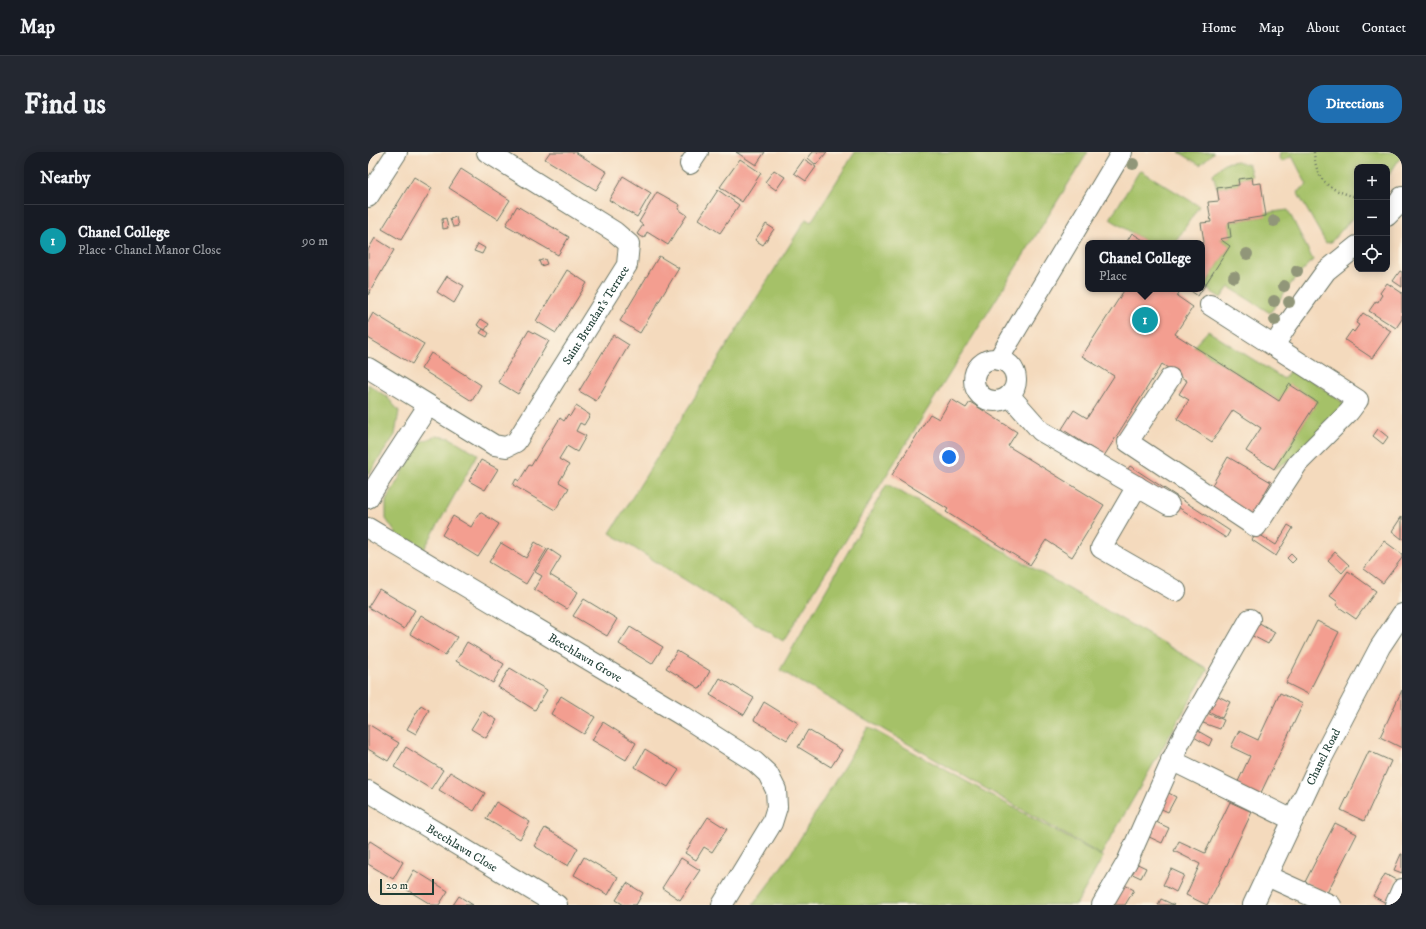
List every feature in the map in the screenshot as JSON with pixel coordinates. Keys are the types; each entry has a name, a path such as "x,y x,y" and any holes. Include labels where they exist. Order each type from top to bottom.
{"street":[{"path":"368,198 397,152"},
{"name":"Saint Brendan's Terrace","path":"368,368 494,445 506,447 516,442 627,265 629,244 615,232 486,152"},
{"path":"998,360 1122,152"},
{"path":"1390,213 1402,197"},
{"path":"1274,346 1287,325 1326,271 1354,248"},
{"path":"1170,378 1128,442 1256,526 1298,463 1350,412 1358,400 1210,305"},
{"path":"991,360 998,360 1010,366 1014,371 1016,384 1010,396 1004,400 990,401 978,393 974,380 979,367 991,360"},
{"path":"1010,396 1041,431 1170,505"},
{"path":"368,498 428,406"},
{"path":"1137,486 1101,548 1176,591"},
{"name":"Beechlawn Grove","path":"368,528 683,716 756,762 768,774 776,790 776,807 772,823 722,905"},
{"name":"Chanel Road","path":"1253,905 1322,758 1376,654 1402,614"},
{"path":"1102,905 1127,862 1181,740 1250,619"},
{"path":"1171,760 1293,820"},
{"name":"Beechlawn Close","path":"368,791 557,905"},
{"path":"1267,876 1331,905"},
{"path":"1395,905 1402,889"}],"path":[{"path":"1314,152 1315,166 1320,178 1332,188 1354,196"}],"green space":[{"path":"855,152 1088,152 783,641 610,533 806,219 811,222"},
{"path":"1179,152 1214,152 1200,165"},
{"path":"1280,152 1402,152 1402,155 1390,173 1390,164 1354,164 1354,216 1331,242 1326,243 1297,192 1307,185 1292,156 1282,162 1279,158"},
{"path":"1237,161 1249,165 1252,177 1238,179 1239,185 1217,188 1213,174 1224,163"},
{"path":"1140,170 1199,206 1177,240 1143,240 1110,219"},
{"path":"1288,210 1313,260 1293,281 1270,313 1229,287 1221,298 1205,288 1230,246 1220,239 1231,237 1229,222 1265,216 1265,213"},
{"path":"1208,331 1284,379 1292,367 1347,406 1298,455 1274,469 1317,402 1290,385 1279,401 1194,346"},
{"path":"368,384 387,397 399,411 395,435 368,475"},
{"path":"436,436 450,438 478,454 423,551 397,535 386,519 386,501 420,442"},
{"path":"887,484 1208,669 1101,855 780,670"},
{"path":"868,727 1103,857 1076,905 753,905 790,855"}],"building":[{"path":"550,152 575,152 607,172 596,190 545,159"},
{"path":"736,152 765,152 756,165"},
{"path":"813,152 827,152 816,165 808,158"},
{"path":"740,159 761,173 742,202 720,187"},
{"path":"804,159 816,167 806,181 794,173"},
{"path":"461,169 510,200 498,219 449,188"},
{"path":"774,170 785,177 776,190 765,182"},
{"path":"623,176 651,193 637,217 609,200"},
{"path":"414,177 432,188 401,240 382,229"},
{"path":"1252,177 1253,184 1261,183 1266,216 1229,222 1231,237 1220,239 1230,246 1205,285 1205,240 1204,240 1201,223 1211,222 1208,202 1219,201 1217,188 1239,185 1238,179"},
{"path":"718,190 739,205 720,233 699,219"},
{"path":"657,192 680,205 678,209 687,215 668,245 647,232 644,238 637,234 643,225 639,222"},
{"path":"517,206 569,237 558,255 506,225"},
{"path":"456,217 458,226 453,227 450,219"},
{"path":"446,218 448,228 443,229 442,219"},
{"path":"766,224 774,229 763,245 755,240"},
{"path":"1132,233 1143,240 1128,240"},
{"path":"375,238 394,250 368,295 368,250"},
{"path":"478,244 485,248 482,254 474,251"},
{"path":"659,256 679,268 640,333 620,321"},
{"path":"545,259 547,264 541,266 539,261"},
{"path":"567,270 587,283 556,333 536,321"},
{"path":"1400,271 1402,272 1402,287 1393,281"},
{"path":"447,276 464,286 454,303 437,292"},
{"path":"1387,283 1402,293 1402,319 1396,328 1369,311 1376,301 1378,302 1382,295 1380,293"},
{"path":"1123,292 1179,292 1177,296 1193,307 1175,334 1279,401 1289,384 1317,402 1274,469 1246,451 1261,428 1233,410 1212,442 1177,419 1189,400 1179,394 1187,381 1162,364 1104,456 1062,429 1074,410 1087,418 1114,376 1082,356"},
{"path":"1192,292 1201,292 1198,296"},
{"path":"373,313 424,344 412,364 368,338 368,322"},
{"path":"1363,313 1391,331 1372,358 1345,340 1352,330 1354,332 1359,325 1356,323"},
{"path":"481,319 489,324 485,330 477,325"},
{"path":"483,329 489,333 487,337 480,333"},
{"path":"529,330 549,341 518,394 498,382"},
{"path":"613,335 629,345 596,401 579,391"},
{"path":"431,353 481,385 472,401 421,369"},
{"path":"951,399 966,408 970,402 1017,432 1008,446 1104,505 1072,557 1046,540 1030,565 946,512 948,509 892,475 930,414 939,419"},
{"path":"576,406 590,415 584,425 580,423 576,431 586,436 577,452 567,446 559,459 569,465 559,482 569,488 555,510 513,485 516,479 519,481 529,465 531,466 560,418 564,421 568,414 570,416"},
{"path":"1378,429 1388,437 1383,444 1373,436"},
{"path":"1228,457 1271,482 1251,517 1208,492"},
{"path":"481,460 498,469 485,490 469,481"},
{"path":"1130,466 1230,531 1226,538 1125,473"},
{"path":"480,512 499,524 478,557 442,535 453,516 471,527"},
{"path":"1402,516 1402,539 1392,531"},
{"path":"1288,525 1293,528 1276,556 1252,540 1257,533 1276,545"},
{"path":"1384,541 1402,554 1402,558 1383,583 1364,569"},
{"path":"535,542 547,549 526,584 489,562 501,543 526,558"},
{"path":"549,549 561,557 550,575 578,592 567,609 534,589 542,576 535,572"},
{"path":"1335,552 1349,565 1342,573 1328,560"},
{"path":"1291,554 1296,559 1292,563 1287,558"},
{"path":"1348,571 1376,591 1356,619 1336,605 1338,602 1330,596"},
{"path":"379,589 415,610 404,629 368,607"},
{"path":"584,599 617,619 607,636 573,616"},
{"path":"421,615 457,637 445,655 410,634"},
{"path":"1256,621 1275,632 1268,644 1249,634"},
{"path":"1317,621 1339,632 1308,694 1286,683"},
{"path":"630,627 663,647 652,664 619,644"},
{"path":"467,642 504,664 493,683 456,661"},
{"path":"677,651 710,671 700,689 666,668"},
{"path":"510,668 547,690 535,710 498,687"},
{"path":"720,678 754,698 744,715 710,695"},
{"path":"1402,690 1402,748 1380,737"},
{"path":"1280,693 1303,704 1258,799 1235,788 1250,756 1231,747 1239,731 1258,740"},
{"path":"1214,694 1230,702 1222,718 1206,710"},
{"path":"561,696 595,717 584,734 551,714"},
{"path":"764,702 798,723 787,740 754,720"},
{"path":"421,705 429,710 416,734 407,729"},
{"path":"482,711 497,720 486,738 471,729"},
{"path":"1207,713 1224,720 1220,729 1203,723"},
{"path":"603,722 636,743 626,760 592,740"},
{"path":"368,724 399,743 388,761 368,749"},
{"path":"808,730 842,750 831,767 798,747"},
{"path":"1198,731 1212,739 1209,746 1194,737"},
{"path":"406,747 443,770 431,789 394,767"},
{"path":"645,749 679,770 668,787 635,767"},
{"path":"1369,751 1391,761 1364,821 1341,810"},
{"path":"450,772 485,793 474,811 439,790"},
{"path":"1163,790 1176,797 1168,812 1155,806"},
{"path":"496,802 530,822 520,839 486,819"},
{"path":"1230,802 1252,812 1207,905 1186,895 1200,864 1174,851 1179,841 1205,853"},
{"path":"708,817 727,829 712,852 704,847 696,860 685,853"},
{"path":"1154,821 1169,828 1162,843 1147,836"},
{"path":"1335,823 1357,834 1327,893 1305,882"},
{"path":"545,828 578,848 568,866 534,846"},
{"path":"370,841 403,862 393,879 368,864 368,844"},
{"path":"1402,854 1402,873 1394,870"},
{"path":"584,857 618,877 608,895 574,875"},
{"path":"681,858 700,870 680,900 662,888"},
{"path":"1131,861 1146,868 1141,878 1126,871"},
{"path":"1171,869 1184,875 1176,892 1163,885"},
{"path":"414,870 448,891 439,905 432,905 404,888"},
{"path":"1385,874 1396,880 1386,903 1373,896"},
{"path":"1119,882 1134,890 1125,905 1105,905"},
{"path":"627,883 643,893 636,905 624,905 616,900"},
{"path":"459,896 473,905 453,905"},
{"path":"1161,899 1174,905 1158,905"}],"place":[{"name":"Chanel College","path":"1145,320"}]}
